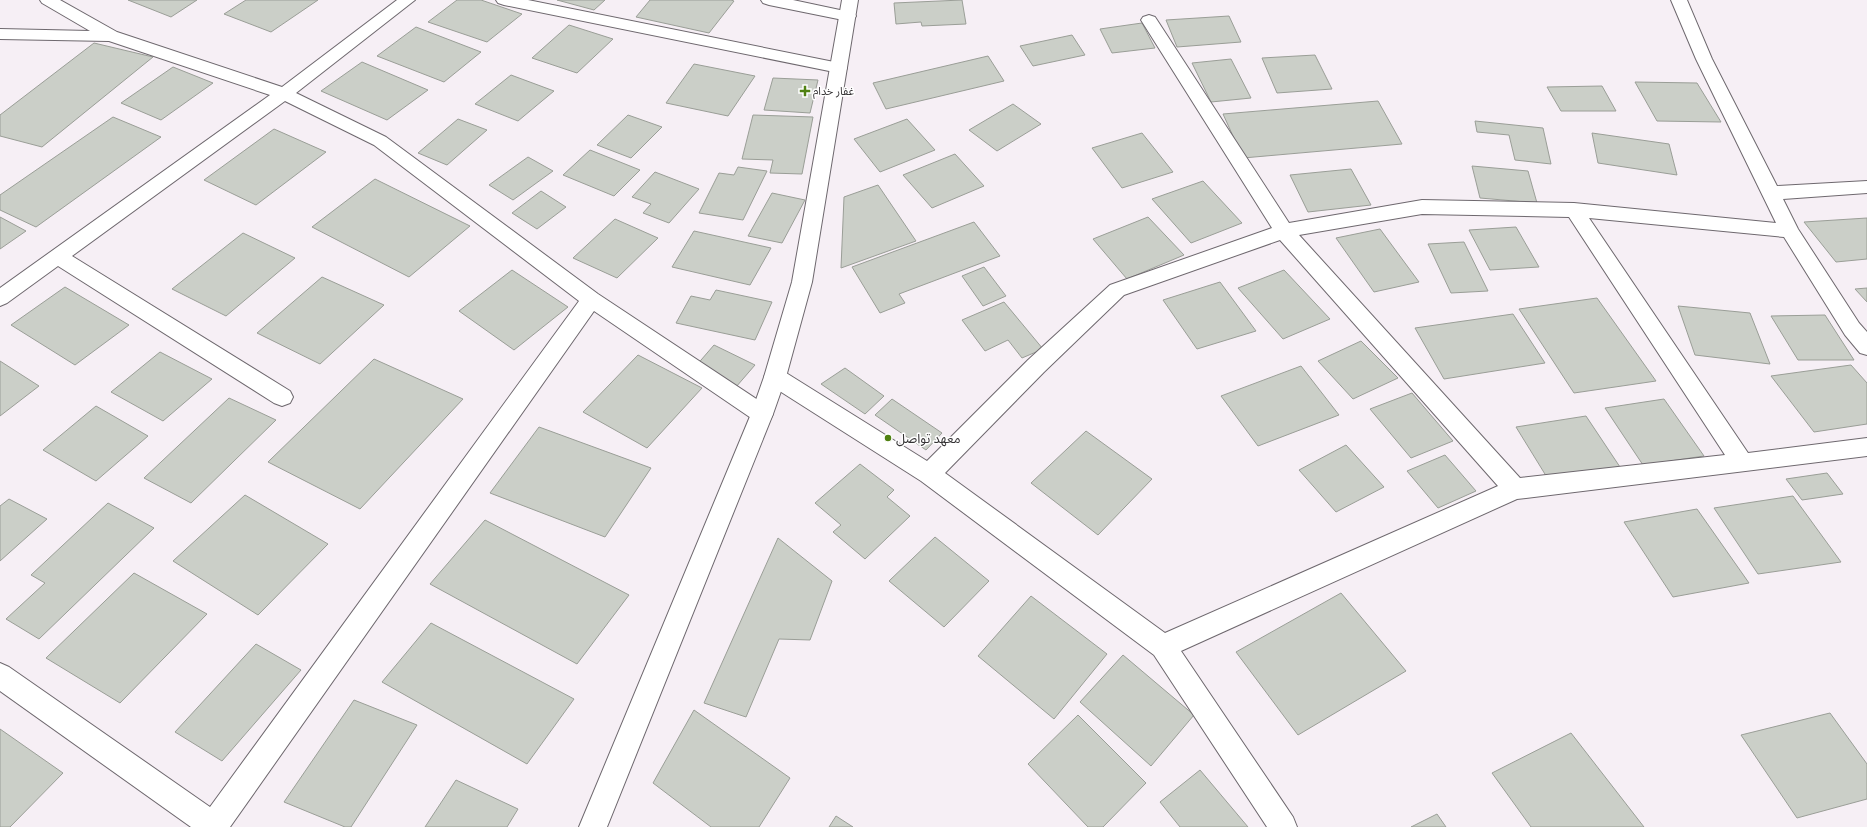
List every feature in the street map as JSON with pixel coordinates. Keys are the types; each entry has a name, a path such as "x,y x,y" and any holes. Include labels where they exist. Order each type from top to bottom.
{"street":[{"path":"0,298 284,94 407,0"},
{"path":"504,0 840,68"},
{"path":"593,827 762,414 775,377 802,282 840,68 849,8 769,0"},
{"path":"1679,0 1704,59 1790,231 1852,329 1867,348"},
{"path":"53,1 111,36 284,94 380,141 591,299 762,414"},
{"path":"1149,20 1284,231 1516,489"},
{"path":"0,34 111,36"},
{"path":"1771,193 1867,187"},
{"path":"929,474 1036,366 1117,290 1284,231 1422,207 1574,210 1790,231"},
{"path":"1574,210 1742,463"},
{"path":"58,256 282,396"},
{"path":"0,676 214,827 591,299"},
{"path":"775,377 929,474 1163,646 1283,827"},
{"path":"1163,646 1516,489 1742,463 1867,446"}],"building":[{"path":"128,0 197,0 171,17"},
{"path":"246,0 318,0 271,32 224,14"},
{"path":"457,0 481,0 522,14 487,42 428,22"},
{"path":"557,0 605,0 594,10"},
{"path":"650,0 734,1 709,33 636,17"},
{"path":"962,0 966,24 922,26 921,22 896,24 894,3"},
{"path":"1229,16 1241,42 1177,47 1166,20"},
{"path":"1142,23 1155,48 1112,53 1100,29"},
{"path":"569,25 613,39 577,73 532,58"},
{"path":"416,27 481,52 444,82 377,56"},
{"path":"1072,35 1085,55 1033,66 1020,46"},
{"path":"94,43 153,57 42,147 0,136 0,115"},
{"path":"1315,55 1332,89 1277,93 1262,58"},
{"path":"988,56 1004,81 886,109 873,83"},
{"path":"1231,59 1251,98 1211,102 1192,63"},
{"path":"362,62 428,90 387,120 321,91"},
{"path":"694,64 755,76 728,116 666,103"},
{"path":"173,67 213,83 161,120 121,103"},
{"path":"511,75 554,91 518,121 475,104"},
{"path":"773,78 818,80 810,113 764,110"},
{"path":"1635,82 1697,83 1721,122 1657,121"},
{"path":"1602,86 1616,111 1561,111 1547,87"},
{"path":"1378,101 1402,144 1243,158 1223,114"},
{"path":"1013,104 1041,124 997,151 969,130"},
{"path":"628,115 662,127 631,158 597,145"},
{"path":"753,115 813,117 802,174 770,173 773,160 742,159"},
{"path":"113,117 161,137 36,227 0,210 0,195"},
{"path":"458,119 487,130 447,165 418,153"},
{"path":"907,119 935,150 880,172 854,139"},
{"path":"1475,121 1543,128 1551,164 1515,160 1509,135 1477,132"},
{"path":"274,129 326,152 256,205 204,180"},
{"path":"1142,133 1173,172 1122,188 1092,148"},
{"path":"1592,133 1669,144 1677,175 1598,163"},
{"path":"590,150 640,170 614,196 563,175"},
{"path":"955,154 984,186 932,208 903,175"},
{"path":"528,157 553,171 513,200 489,185"},
{"path":"1472,166 1528,171 1537,203 1480,198"},
{"path":"738,167 767,171 743,220 699,213 719,173 734,175"},
{"path":"1351,169 1371,205 1308,212 1290,175"},
{"path":"655,172 699,189 669,223 643,213 651,204 632,197"},
{"path":"375,179 470,226 409,277 312,227"},
{"path":"1203,181 1242,223 1191,243 1152,199"},
{"path":"878,185 916,241 841,268 844,197"},
{"path":"541,191 566,207 537,229 512,213"},
{"path":"772,193 805,200 782,243 748,236"},
{"path":"0,217 26,231 0,249"},
{"path":"1148,217 1184,255 1127,279 1093,239"},
{"path":"1867,218 1867,259 1836,262 1804,222"},
{"path":"615,219 658,238 617,278 573,258"},
{"path":"974,222 1000,256 899,294 905,303 880,313 852,267"},
{"path":"1516,227 1539,267 1490,270 1469,230"},
{"path":"1380,229 1419,282 1374,292 1336,238"},
{"path":"694,231 771,248 750,285 672,267"},
{"path":"243,233 295,258 226,316 172,289"},
{"path":"1464,242 1488,291 1451,293 1428,244"},
{"path":"984,267 1006,296 983,306 962,276"},
{"path":"512,270 568,307 514,350 459,311"},
{"path":"1284,270 1330,319 1283,339 1238,288"},
{"path":"322,277 384,305 320,364 257,333"},
{"path":"1220,282 1256,331 1197,349 1163,300"},
{"path":"65,287 129,325 75,365 11,325"},
{"path":"1867,288 1867,302 1855,289"},
{"path":"716,290 772,302 755,340 676,323 691,296 710,300"},
{"path":"1597,298 1656,381 1574,393 1519,309"},
{"path":"1004,302 1043,349 1022,358 1008,340 985,351 962,320"},
{"path":"1678,306 1750,313 1770,364 1695,355"},
{"path":"1513,314 1545,363 1444,379 1415,328"},
{"path":"1825,315 1854,360 1798,360 1771,316"},
{"path":"1361,341 1398,378 1353,399 1318,361"},
{"path":"714,345 755,365 736,387 695,367"},
{"path":"160,352 212,379 163,421 111,392"},
{"path":"638,355 702,388 647,448 583,412"},
{"path":"374,359 463,399 360,509 268,462"},
{"path":"0,361 39,386 0,416"},
{"path":"1851,365 1867,383 1867,424 1814,432 1771,376"},
{"path":"1301,366 1339,415 1258,446 1221,396"},
{"path":"845,368 884,396 865,414 821,384"},
{"path":"1412,393 1453,441 1411,458 1370,409"},
{"path":"229,398 276,420 191,503 144,478"},
{"path":"892,399 942,433 926,450 875,415"},
{"path":"1664,399 1704,456 1643,465 1605,408"},
{"path":"96,406 148,436 96,481 43,450"},
{"path":"1586,416 1620,467 1548,479 1516,427"},
{"path":"539,427 651,468 605,537 490,493"},
{"path":"1086,431 1152,479 1098,535 1031,483"},
{"path":"1346,445 1384,487 1336,512 1299,470"},
{"path":"1445,455 1476,491 1438,508 1407,471"},
{"path":"860,464 894,490 887,497 910,516 865,559 833,532 841,525 815,503"},
{"path":"1827,473 1843,494 1802,500 1786,479"},
{"path":"245,495 328,544 258,615 173,561"},
{"path":"1793,496 1841,562 1758,574 1714,508"},
{"path":"9,499 47,519 0,561 0,506"},
{"path":"108,503 154,528 39,639 6,619 45,583 31,575"},
{"path":"1697,509 1749,583 1673,597 1624,522"},
{"path":"485,520 629,595 577,664 430,584"},
{"path":"935,537 989,581 944,627 889,581"},
{"path":"778,538 832,581 810,640 779,639 746,717 704,703"},
{"path":"134,573 207,614 120,703 46,658"},
{"path":"1341,593 1406,671 1298,735 1236,652"},
{"path":"1031,596 1107,654 1054,719 978,656"},
{"path":"431,623 574,699 527,764 382,682"},
{"path":"256,644 301,670 222,761 175,732"},
{"path":"1123,655 1194,715 1151,766 1080,702"},
{"path":"354,700 417,725 351,827 345,827 284,802"},
{"path":"694,710 790,778 759,827 711,827 653,783"},
{"path":"1830,713 1867,764 1867,799 1797,818 1741,735"},
{"path":"1078,715 1146,783 1103,827 1088,827 1028,764"},
{"path":"0,729 63,773 10,827 0,827"},
{"path":"1571,733 1644,827 1531,827 1492,773"},
{"path":"1200,770 1248,827 1180,827 1160,802"},
{"path":"456,780 518,809 507,827 425,827"},
{"path":"1437,814 1446,827 1411,827"},
{"path":"836,816 853,827 829,827"}],"place":[{"name":"غفار خدام","path":"805,91"},
{"name":"معهد تواصل","path":"888,438"}]}
